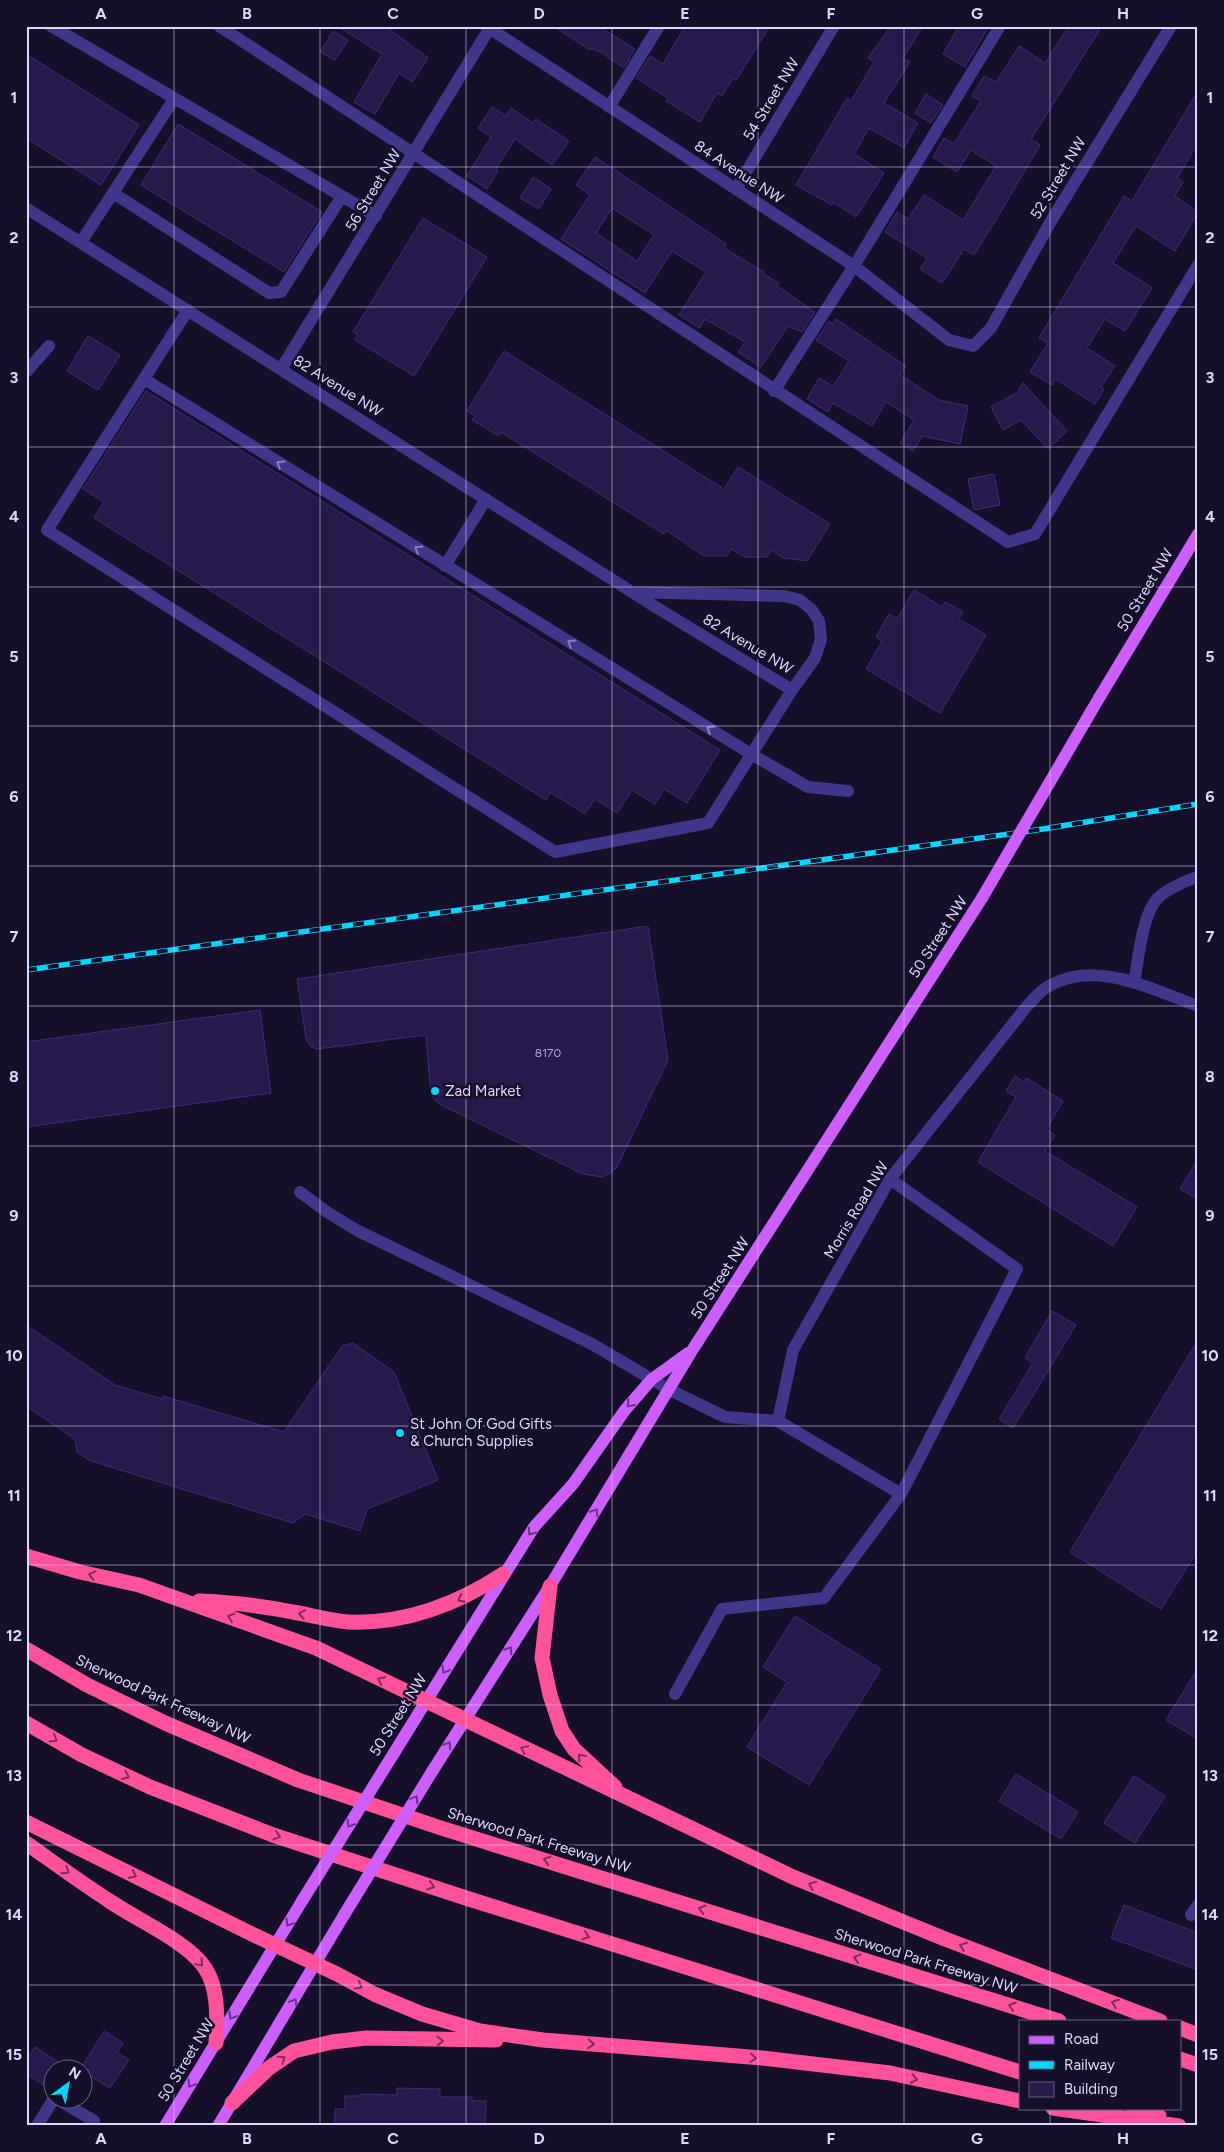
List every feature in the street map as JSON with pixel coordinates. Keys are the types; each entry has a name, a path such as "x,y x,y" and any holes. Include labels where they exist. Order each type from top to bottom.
{"highway":[{"path":"26,1556 80,1572 139,1586 316,1648 631,1801 802,1880 945,1939 1157,2020"},
{"path":"183,1601 227,1602 349,1622 366,1621 418,1615 449,1605 477,1591 502,1574"},
{"path":"550,1586 542,1658 562,1731 588,1764 631,1801"},
{"name":"Sherwood Park Freeway NW","path":"26,1649 104,1694 298,1780 441,1828 1056,2020"},
{"path":"26,1723 82,1755 150,1788 273,1834 1019,2072"},
{"path":"26,1822 374,1994 422,2014 480,2031 542,2040 762,2058 890,2073 1019,2101"},
{"path":"26,1843 108,1901 188,1951 205,1968 211,1980 217,2011 216,2043"},
{"path":"1182,2029 1198,2035"},
{"path":"232,2103 269,2068 294,2051 332,2042 366,2038 542,2040"},
{"path":"1182,2060 1198,2065"},
{"path":"1067,2110 1179,2126"},
{"path":"1140,2110 1189,2126"}],"main road":[{"name":"50 Street NW","path":"218,2126 344,1915 464,1720 550,1586 693,1349 982,898 1198,534"},
{"name":"50 Street NW","path":"166,2126 502,1574 534,1527 573,1484 625,1410 652,1379 693,1349"}],"street":[{"path":"51,26 376,216"},
{"path":"219,26 1008,542 1035,534 1198,265"},
{"path":"609,107 658,26"},
{"name":"54 Street NW","path":"736,190 834,26"},
{"path":"774,390 854,266 1000,26"},
{"name":"52 Street NW","path":"973,346 991,328 1051,221 1171,26"},
{"name":"56 Street NW","path":"281,369 376,216 489,27"},
{"name":"84 Avenue NW","path":"489,27 854,266 949,340 973,346"},
{"path":"81,242 174,99"},
{"path":"113,193 269,293 282,292 342,196"},
{"name":"82 Avenue NW","path":"26,208 633,592 792,690 815,658 821,639 820,621 812,610 800,600 764,594 633,592"},
{"path":"188,310 47,530 555,852 708,823 792,690"},
{"path":"26,372 49,346"},
{"path":"144,379 751,754 808,787 848,791"},
{"path":"445,566 486,499"},
{"path":"1134,984 1145,923 1157,899 1187,880 1198,877"},
{"name":"Morris Road NW","path":"778,1422 794,1350 890,1179 1027,1006 1045,988 1069,976 1095,973 1198,1006"},
{"path":"675,1694 722,1609 824,1598 901,1494 1017,1269 890,1179"},
{"path":"300,1192 326,1212 358,1231 564,1329 670,1390 725,1417 778,1422 901,1494"},
{"path":"37,2126 47,2110"},
{"path":"74,2110 95,2124"}],"building":[{"path":"337,26 385,26 428,58 412,82 399,73 375,114 354,102 382,54"},
{"path":"553,26 598,26 635,49 624,68 602,53 591,48 590,50"},
{"path":"685,26 770,26 736,80 733,78 722,96 717,93 700,122 666,101 668,98 636,78 650,56 663,64"},
{"path":"891,26 923,26 903,58 910,62 884,103 918,123 904,148 869,128 854,154 884,173 856,217 833,202 832,205 796,185 847,98 851,101 874,62 868,58"},
{"path":"959,26 989,26 965,67 943,54"},
{"path":"1069,26 1102,26 1031,139 1040,145 974,255 964,249 942,283 920,269 927,258 885,232 897,212 908,219 924,195 963,220 996,166 971,150 957,172 933,157 944,138 954,144 981,101 972,96 984,76 996,82 1019,46 1045,63"},
{"path":"333,31 348,40 335,60 320,52"},
{"path":"26,54 139,125 101,185 26,138"},
{"path":"1198,91 1198,143 1177,178 1183,182 1175,196 1198,212 1175,251 1136,226 1113,263 1152,288 1125,331 1105,319 1087,348 1115,366 1101,387 1104,389 1095,404 1055,379 1052,385 1030,372 1048,343 1039,338 1124,196 1132,201"},
{"path":"926,94 943,105 931,123 915,113"},
{"path":"492,107 506,116 511,108 533,123 536,119 569,141 552,165 515,139 496,169 498,171 487,189 467,176 491,137 478,128"},
{"path":"178,124 322,212 284,272 141,185"},
{"path":"595,157 726,244 724,248 764,272 763,274 779,283 777,286 815,312 802,332 788,326 761,367 738,352 745,342 705,319 700,328 679,315 706,272 672,251 645,293 561,239 590,195 576,185","holes":["612,208 654,235 637,261 596,233"]},
{"path":"533,177 551,189 539,209 520,198"},
{"path":"423,218 487,257 414,376 355,340 358,335 353,332"},
{"path":"836,319 906,366 900,375 939,400 968,406 960,444 922,436 913,451 900,443 914,420 886,402 872,426 833,403 828,412 807,399 819,378 833,386 849,361 816,340 829,321 833,324"},
{"path":"88,336 120,355 98,390 67,371"},
{"path":"504,351 724,489 738,467 830,524 807,561 783,558 772,550 767,557 745,557 731,549 727,556 704,556 666,530 664,534 501,432 499,436 472,420 475,416 467,411"},
{"path":"1023,383 1067,431 1048,449 1021,420 1003,430 991,407 1017,393"},
{"path":"146,391 720,750 687,803 664,789 655,804 632,790 617,813 595,799 585,814 550,792 546,800 94,518 104,502 83,489"},
{"path":"994,474 1000,505 974,510 968,479"},
{"path":"914,590 942,607 945,602 963,612 959,619 986,635 940,713 866,669 882,641 876,637 889,614 897,619"},
{"path":"648,926 668,1060 617,1167 611,1173 602,1177 583,1174 439,1104 433,1097 430,1084 426,1035 317,1049 310,1046 306,1038 297,979"},
{"path":"260,1010 271,1093 26,1127 26,1042"},
{"path":"1015,1076 1024,1082 1026,1078 1063,1101 1046,1130 1055,1135 1045,1151 1137,1207 1113,1246 978,1162 1016,1097 1006,1091"},
{"path":"1198,1159 1198,1199 1180,1189"},
{"path":"1052,1311 1076,1325 1013,1428 999,1419 1033,1363 1025,1358"},
{"path":"26,1325 115,1385 162,1399 163,1396 284,1432 342,1346 353,1343 394,1372 438,1480 367,1509 360,1531 305,1514 293,1523 91,1461 77,1452 75,1439 26,1406"},
{"path":"1198,1340 1198,1550 1161,1609 1070,1552"},
{"path":"795,1616 881,1669 809,1785 747,1747 787,1682 763,1667"},
{"path":"1198,1668 1198,1739 1166,1720"},
{"path":"1016,1774 1078,1812 1061,1839 999,1801"},
{"path":"1134,1776 1165,1796 1135,1843 1104,1823"},
{"path":"1124,1905 1198,1933 1198,1970 1111,1938"},
{"path":"104,2031 123,2043 117,2052 129,2060 110,2088 92,2077 92,2060 86,2060"},
{"path":"35,2047 55,2060 42,2060 42,2084 26,2074 26,2060"},
{"path":"397,2088 440,2089 440,2097 472,2097 472,2101 486,2101 485,2126 335,2126 335,2109 345,2109 345,2096 360,2096 360,2094 397,2095"}],"railway":[{"path":"26,970 1030,831 1198,804"}],"place":[{"name":"Zad Market","path":"435,1091"},
{"name":"St John Of God Gifts & Church Supplies","path":"400,1433"}]}
